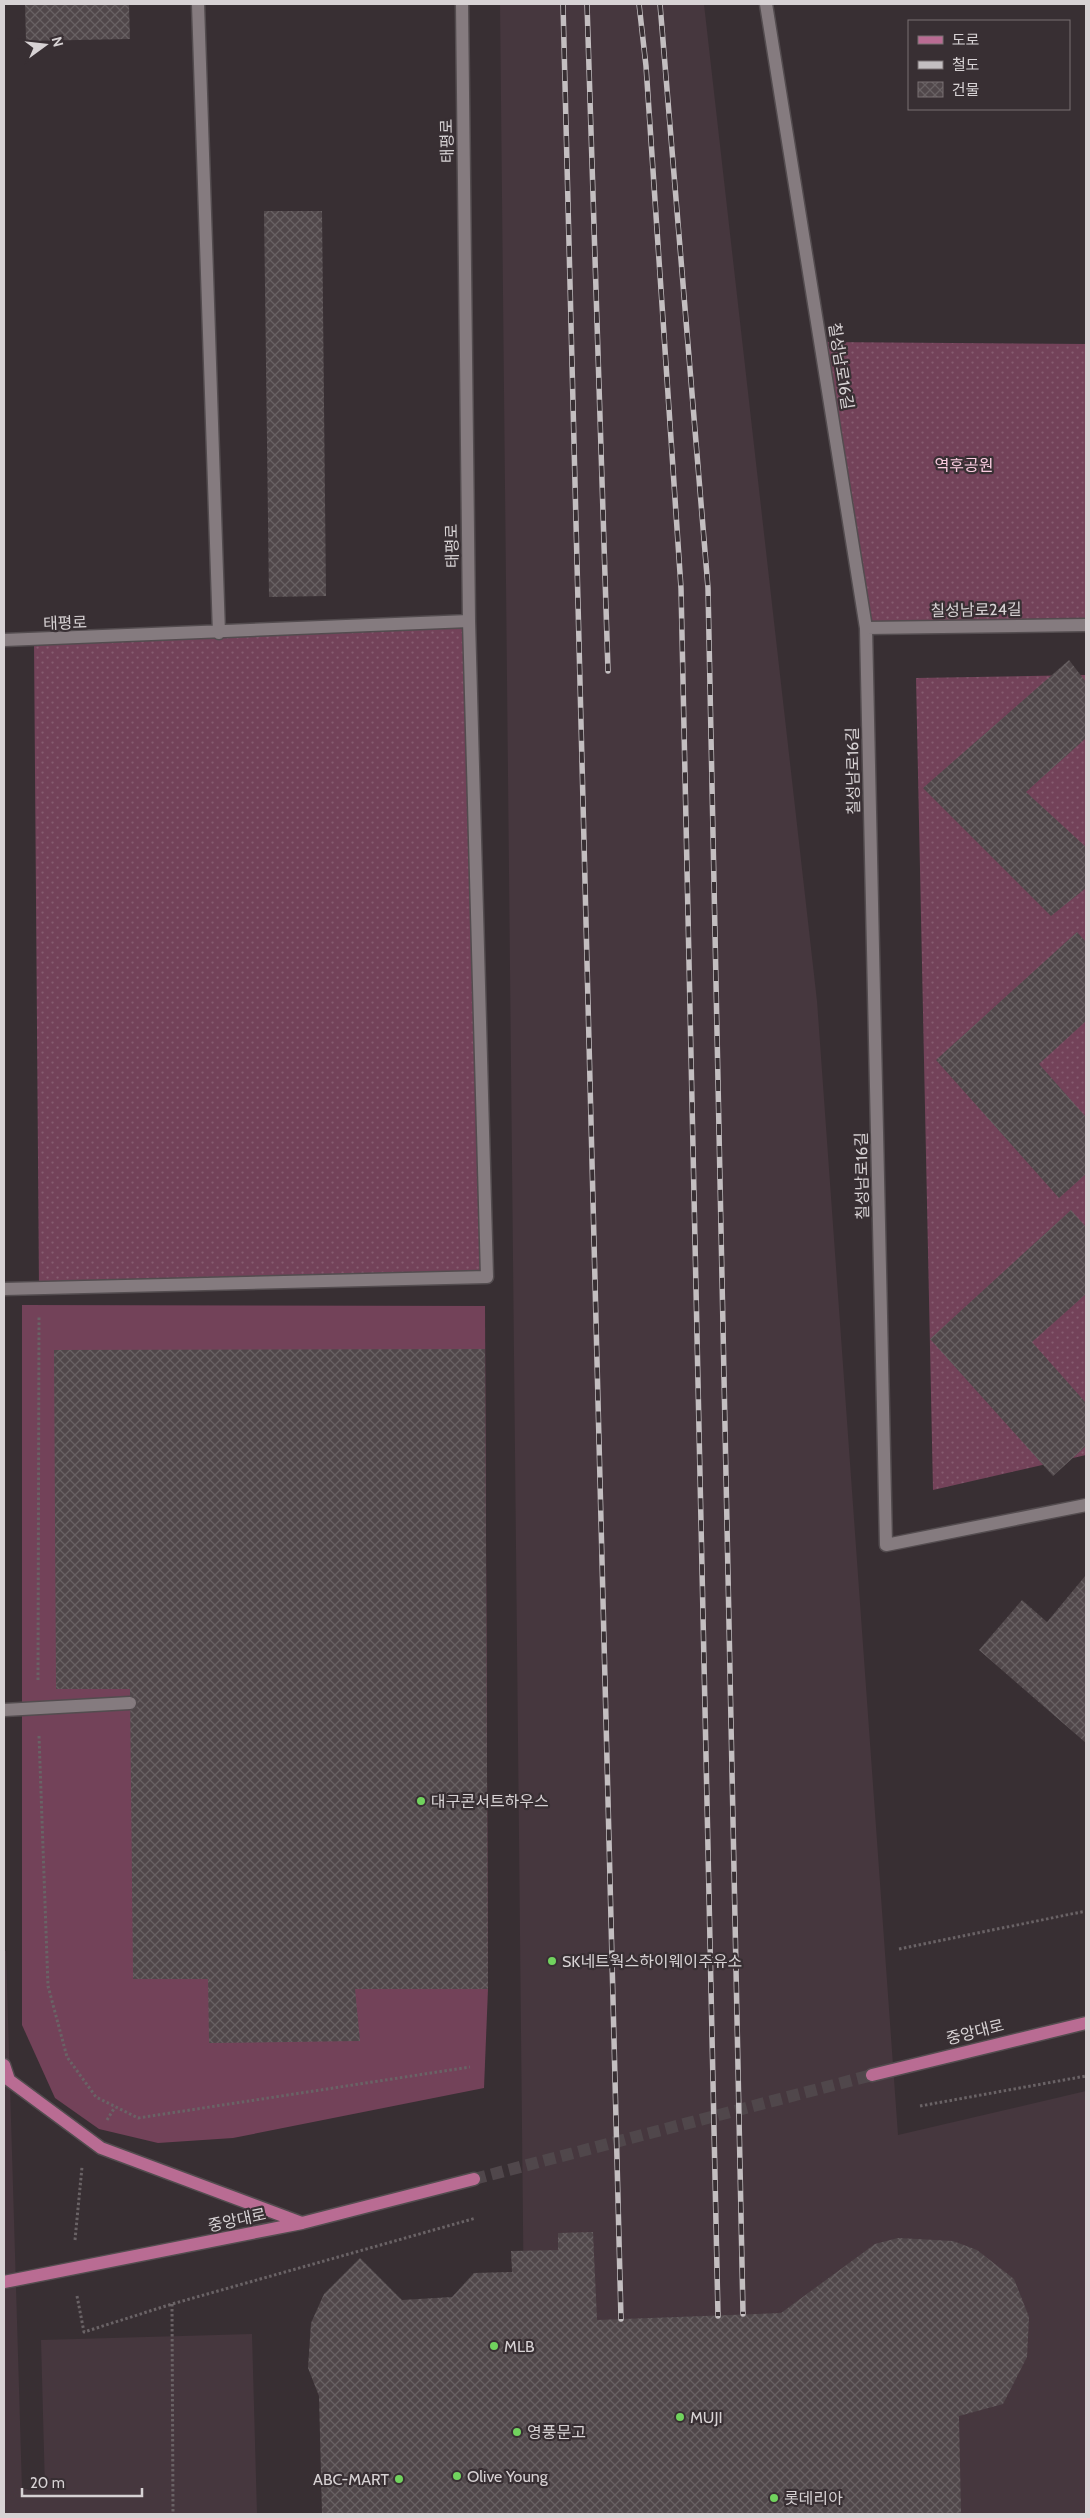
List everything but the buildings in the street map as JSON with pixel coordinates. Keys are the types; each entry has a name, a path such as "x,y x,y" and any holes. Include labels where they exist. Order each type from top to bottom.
{"main road":[{"name":"중앙대로","path":"872,2075 1086,2022"},
{"path":"4,2066 10,2080 101,2148 302,2222"},
{"name":"중앙대로","path":"4,2282 302,2222 474,2179"}],"street":[{"path":"198,4 219,633"},
{"name":"태평로","path":"4,640 219,633 469,621 462,4"},
{"name":"칠성남로16길","path":"766,4 866,628 886,1545 1086,1505"},
{"path":"4,1289 486,1277 469,621"},
{"name":"칠성남로24길","path":"866,628 1086,625"},
{"path":"4,1710 130,1702"}],"path":[{"path":"39,1288 38,1708 48,1986 67,2057 96,2098 138,2118 470,2067"},
{"path":"899,1949 1086,1911"},
{"path":"920,2106 1086,2076"},
{"path":"172,2304 173,2514"}],"shaded area":[{"path":"500,4 704,4 817,1001 898,2135 1086,2091 1086,2514 526,2514"},
{"path":"4,1951 6,1951 22,2489 45,2489 41,2340 252,2334 257,2514 4,2514"}],"green space":[{"name":"역후공원","path":"820,342 1086,344 1086,625 866,628"},
{"path":"469,621 487,1277 39,1288 34,640"},
{"path":"1086,675 1086,1455 933,1490 916,678"},
{"path":"22,1305 485,1306 488,1989 484,2088 233,2138 158,2143 99,2129 55,2098 22,2025"}],"tunnel":[{"path":"474,2179 872,2075"}],"railway":[{"path":"563,4 621,2319"},
{"path":"587,4 608,671"},
{"path":"639,4 646,66 681,588 718,2316"},
{"path":"660,4 708,588 743,2314"}],"place":[{"name":"대구콘서트하우스","path":"421,1801"},
{"name":"SK네트웍스하이웨이주유소","path":"552,1961"},
{"name":"MLB","path":"494,2346"},
{"name":"MUJI","path":"680,2417"},
{"name":"영풍문고","path":"517,2432"},
{"name":"Olive Young","path":"457,2476"},
{"name":"ABC-MART","path":"399,2479"},
{"name":"롯데리아","path":"774,2498"}]}
